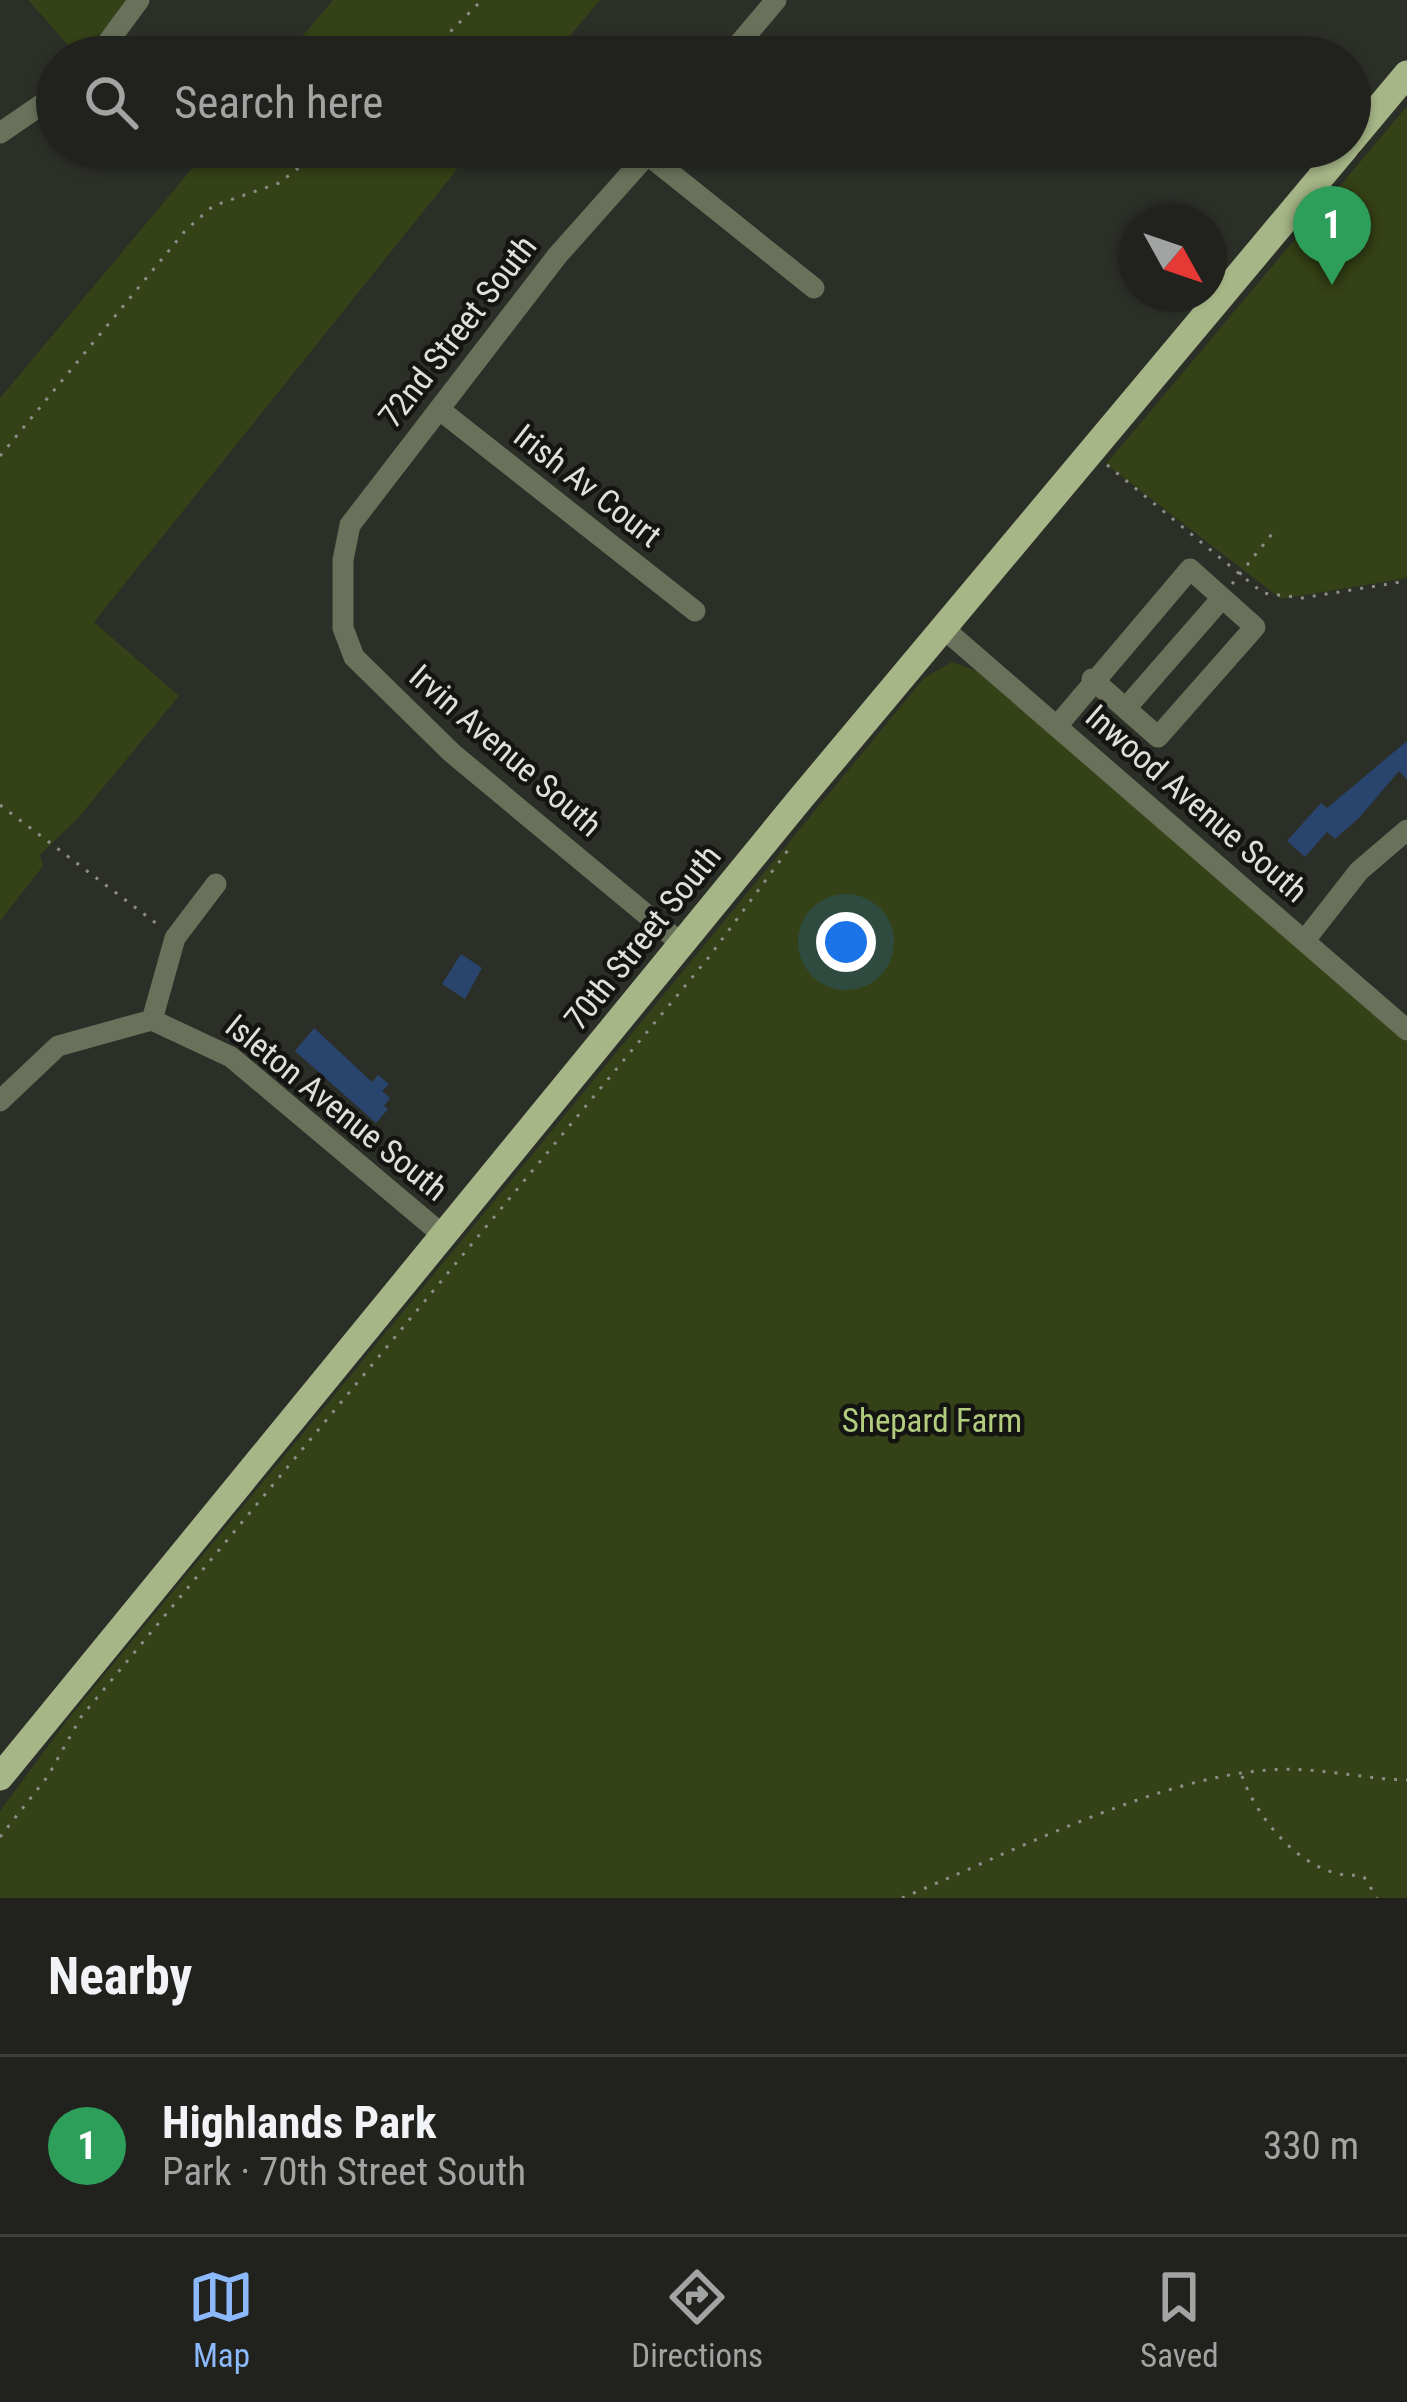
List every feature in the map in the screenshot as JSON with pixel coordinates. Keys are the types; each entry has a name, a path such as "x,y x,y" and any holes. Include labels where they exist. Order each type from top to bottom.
{"main road":[{"name":"70th Street South","path":"1371,117 1407,74"},
{"name":"70th Street South","path":"0,1777 1328,168"}],"street":[{"path":"113,36 140,0"},
{"path":"746,36 776,0"},
{"path":"0,133 36,108"},
{"name":"72nd Street South","path":"343,573 350,525 557,256 636,168"},
{"path":"671,168 814,288"},
{"name":"Irish Av Court","path":"440,410 695,611"},
{"path":"1057,726 1092,679 1190,569 1255,628 1158,737 1092,679"},
{"name":"Irvin Avenue South","path":"343,573 343,628 354,658 452,753 683,945"},
{"path":"1126,708 1222,598"},
{"name":"Inwood Avenue South","path":"944,628 1407,1030"},
{"path":"1305,940 1359,871 1407,830"},
{"path":"0,1101 58,1046 104,1029 152,1020 175,938 216,884"},
{"name":"Isleton Avenue South","path":"152,1020 231,1057 444,1236"}],"path":[{"path":"446,36 482,0"},
{"path":"0,456 185,230 213,206 265,190 300,169"},
{"path":"1106,464 1240,574 1281,599 1407,580"},
{"path":"1222,598 1272,534"},
{"path":"0,805 175,938"},
{"path":"0,1837 49,1776 81,1717 695,974 796,839"},
{"path":"902,1898 1098,1818 1241,1774 1292,1769 1407,1780"},
{"path":"1241,1774 1256,1809 1276,1832 1327,1870 1367,1880 1377,1898"}],"green space":[{"path":"28,0 128,0 117,20 97,36 60,36"},
{"path":"333,0 600,0 570,36 303,36"},
{"path":"1407,106 1407,578 1281,599 1106,464 1355,168 1371,168 1371,149"},
{"path":"192,168 458,168 94,622 179,696 78,818 40,855 43,866 0,921 0,398"},
{"name":"Shepard Farm","path":"952,662 980,672 1407,1041 1407,1898 0,1898 0,1811 68,1719 924,678"}],"building":[{"path":"1407,741 1407,780 1399,771 1359,818 1335,839 1327,832 1305,857 1287,841 1321,803 1327,808"},
{"path":"461,954 482,968 465,999 442,984"},
{"path":"314,1028 372,1082 378,1075 389,1084 382,1091 390,1098 384,1106 388,1109 376,1123 295,1051"}],"place":[{"name":"Highlands Park","path":"1332,285"}]}
